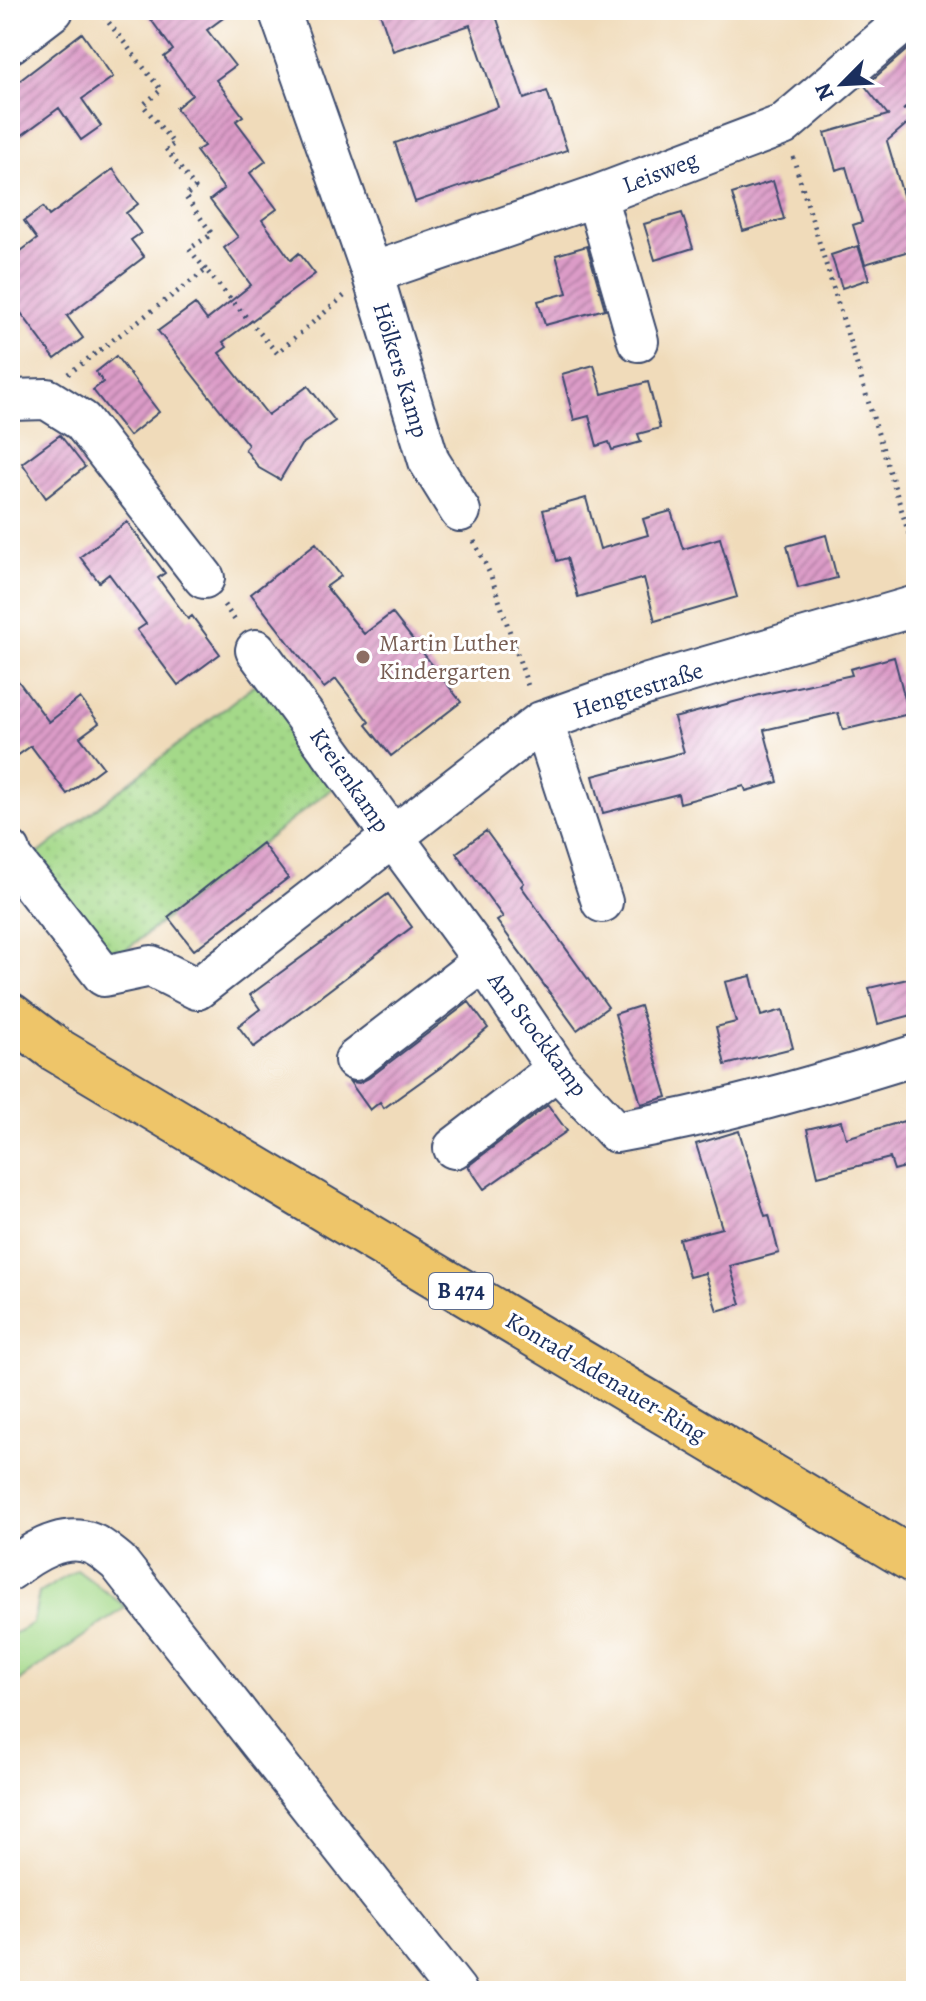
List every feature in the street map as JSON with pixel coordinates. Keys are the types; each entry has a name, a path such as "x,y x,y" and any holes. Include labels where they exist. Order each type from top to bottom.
{"main road":[{"name":"Konrad-Adenauer-Ring","path":"10,1015 55,1049 916,1562"}],"street":[{"path":"10,43 53,10"},
{"name":"Hölkers Kamp","path":"279,10 372,273 429,461 460,511"},
{"name":"Leisweg","path":"372,273 596,196 783,125 916,12"},
{"path":"596,196 638,341"},
{"path":"29,399 82,421 204,578"},
{"name":"Hengtestraße","path":"393,837 541,722 648,684 916,606"},
{"name":"Kreienkamp","path":"10,851 11,857 104,976 151,966 197,989 393,837 256,650"},
{"path":"541,722 602,902"},
{"name":"Am Stockkamp","path":"393,837 484,961 557,1069 616,1132 681,1120 806,1089 916,1055"},
{"path":"355,1060 484,961"},
{"path":"454,1148 557,1069"},
{"path":"10,1570 30,1554 61,1542 90,1543 118,1562 456,1991"}],"path":[{"path":"99,10 161,90 143,105 174,144 166,149 195,188 185,196 212,234 189,249 277,353 372,273"},
{"path":"783,125 916,557"},
{"path":"29,399 206,270"},
{"path":"460,511 491,576 541,722"},
{"path":"204,578 256,650"}],"green space":[{"path":"272,671 348,776 104,967 25,864"},
{"path":"77,1570 126,1607 10,1687 10,1636 33,1623 39,1593"}],"building":[{"path":"144,10 234,10 207,30 235,66 216,80 243,116 236,121 266,161 250,173 277,209 262,220 291,260 299,253 315,274 223,342 227,347 219,353 268,415 308,386 335,421 301,445 280,480 259,468 245,449 248,445 158,331 195,304 207,320 251,285 224,248 238,237 210,200 224,189 196,151 204,146 176,108 192,95 164,57 173,50"},
{"path":"379,10 501,10 502,14 496,16 524,99 547,91 567,150 415,202 395,143 498,107 470,25 393,51"},
{"path":"82,33 113,77 82,99 101,126 81,140 59,108 10,144 10,88"},
{"path":"916,42 916,99 903,110 916,106 916,116 887,141 916,239 916,249 865,264 853,225 862,222 846,167 836,170 825,133 888,115 865,86"},
{"path":"113,169 138,204 126,213 141,233 131,240 144,257 67,316 83,338 55,359 10,298 10,259 37,239 24,221 43,207 49,216"},
{"path":"773,181 784,219 743,231 732,194"},
{"path":"682,213 693,248 655,260 644,224"},
{"path":"587,246 605,309 545,325 538,301 567,293 556,255"},
{"path":"858,246 869,279 842,288 831,255"},
{"path":"116,356 159,412 129,436 93,390 103,382 96,372"},
{"path":"594,365 602,394 648,382 660,428 638,434 641,442 612,450 609,442 597,446 589,416 574,420 562,374"},
{"path":"60,435 85,467 46,498 22,463"},
{"path":"586,498 600,549 648,535 643,519 671,511 683,549 720,538 737,597 655,621 644,578 578,597 567,558 557,561 543,510"},
{"path":"127,522 165,573 158,578 188,619 192,616 220,654 178,685 137,630 146,624 109,574 99,582 80,557"},
{"path":"826,535 837,578 798,588 787,546"},
{"name":"Martin Luther Kindergarten","path":"316,543 341,576 326,587 364,634 392,613 461,702 391,756 336,679 324,688 251,594"},
{"path":"894,657 909,714 843,730 838,713 764,730 778,782 746,791 744,786 680,803 678,794 603,813 593,776 684,752 674,718 852,675 850,669"},
{"path":"10,670 49,722 80,698 99,723 80,737 103,767 67,794 31,746 10,761"},
{"path":"486,831 524,883 521,886 608,1007 577,1030 497,921 503,917 456,853"},
{"path":"262,843 288,878 194,950 168,917"},
{"path":"388,894 412,927 254,1047 238,1026 260,1009 250,995"},
{"path":"751,976 761,1016 783,1010 793,1048 725,1065 716,1027 736,1022 725,982"},
{"path":"916,977 916,1014 878,1024 869,988"},
{"path":"469,1002 488,1028 444,1065 384,1108 380,1102 370,1110 350,1082 359,1083 369,1078"},
{"path":"640,1006 667,1097 641,1104 615,1014"},
{"path":"548,1105 567,1131 484,1189 468,1166"},
{"path":"841,1121 846,1138 904,1121 916,1164 894,1170 890,1158 818,1176 807,1129"},
{"path":"739,1131 779,1253 730,1266 741,1304 717,1311 705,1273 689,1277 679,1239 722,1228 696,1144"}],"place":[{"name":"Martin Luther Kindergarten","path":"363,657"}]}
